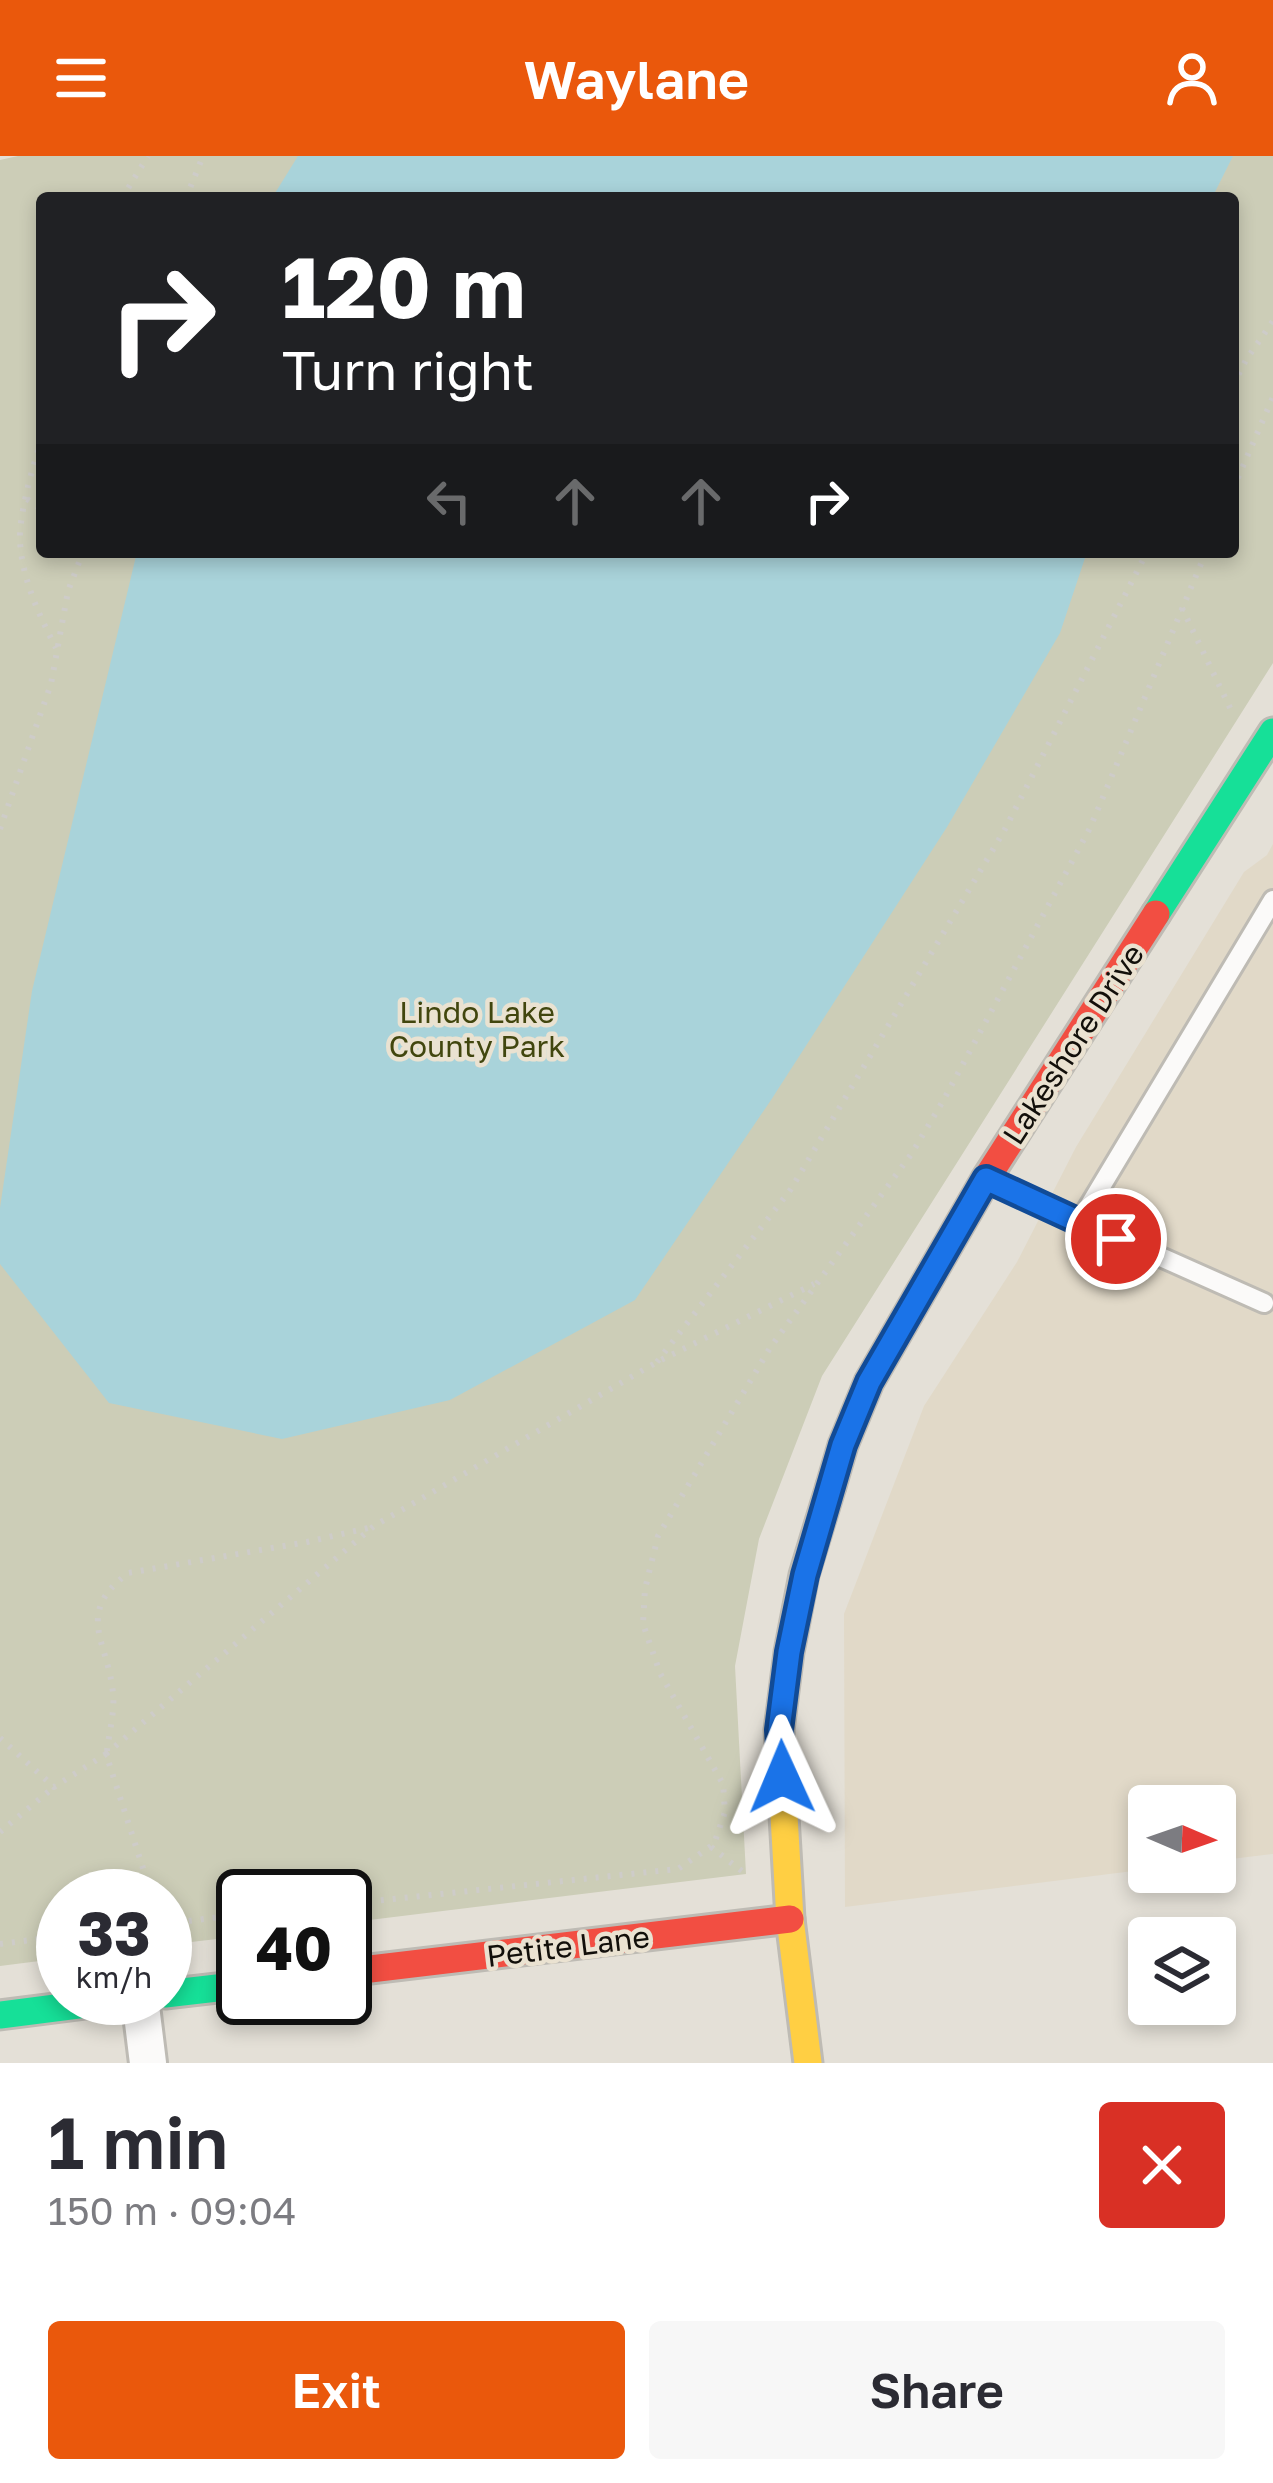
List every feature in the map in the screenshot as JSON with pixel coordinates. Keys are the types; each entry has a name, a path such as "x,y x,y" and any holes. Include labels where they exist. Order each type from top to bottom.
{"street":[{"name":"Lakeshore Drive","path":"808,2063 790,1919 779,1730 789,1652 816,1531 843,1445 869,1382 986,1179 1247,789 1273,732"},
{"name":"Petite Lane","path":"372,1969 790,1919"},
{"path":"0,2014 36,2010"},
{"path":"141,2025 148,2063"}],"lane":[{"path":"1079,1222 1273,900"},
{"path":"986,1179 1264,1303"}],"path":[{"path":"126,192 148,156"},
{"path":"188,192 203,156"},
{"path":"1239,373 1273,321"},
{"path":"1239,475 1273,397"},
{"path":"36,463 20,539 32,602 58,651"},
{"path":"27,499 36,506"},
{"path":"0,829 51,684 68,591 81,558"},
{"path":"657,1362 791,1189 1004,831 1144,558"},
{"path":"372,1901 678,1869 714,1844 725,1812 723,1784 660,1673 643,1624 645,1589 658,1537 770,1348 912,1153 943,1101 1090,828 1203,558"},
{"path":"1182,608 1232,713"},
{"path":"0,1832 54,1787 106,1754 374,1526 657,1362 818,1282"},
{"path":"143,1869 106,1754 114,1696 96,1620 107,1589 128,1573 374,1526"},
{"path":"0,1738 54,1787"},
{"path":"711,1847 746,1874"},
{"path":"0,1943 36,1939"}],"shaded area":[{"path":"1273,844 1273,1854 1236,1858 1236,1785 1128,1785 1128,1872 845,1907 844,1614 924,1406 1017,1262 1076,1147 1244,872 1267,855"}],"green space":[{"name":"Lindo Lake County Park","path":"18,156 1273,156 1273,663 822,1376 759,1539 735,1666 746,1874 372,1920 372,1869 216,1869 216,1939 192,1942 192,1869 36,1869 36,1961 0,1966 0,160"}],"water":[{"path":"298,156 1233,156 1215,192 276,192"},
{"path":"136,558 1085,558 1060,633 947,827 635,1300 450,1400 282,1439 109,1403 0,1264 0,1208 32,991"}],"traffic: fast":[{"path":"1156,914 1273,732"},
{"path":"192,1991 216,1988"},
{"path":"0,2015 36,2010"}],"traffic: slow":[{"path":"808,2063 790,1919 779,1730 804,1575 831,1486"}],"traffic: jam":[{"path":"831,1486 869,1382 986,1179 1156,914"},
{"path":"372,1969 790,1919"}],"route":[{"path":"782,1777 779,1730 789,1652 822,1509 843,1445 869,1382 986,1179 1116,1239"}]}
